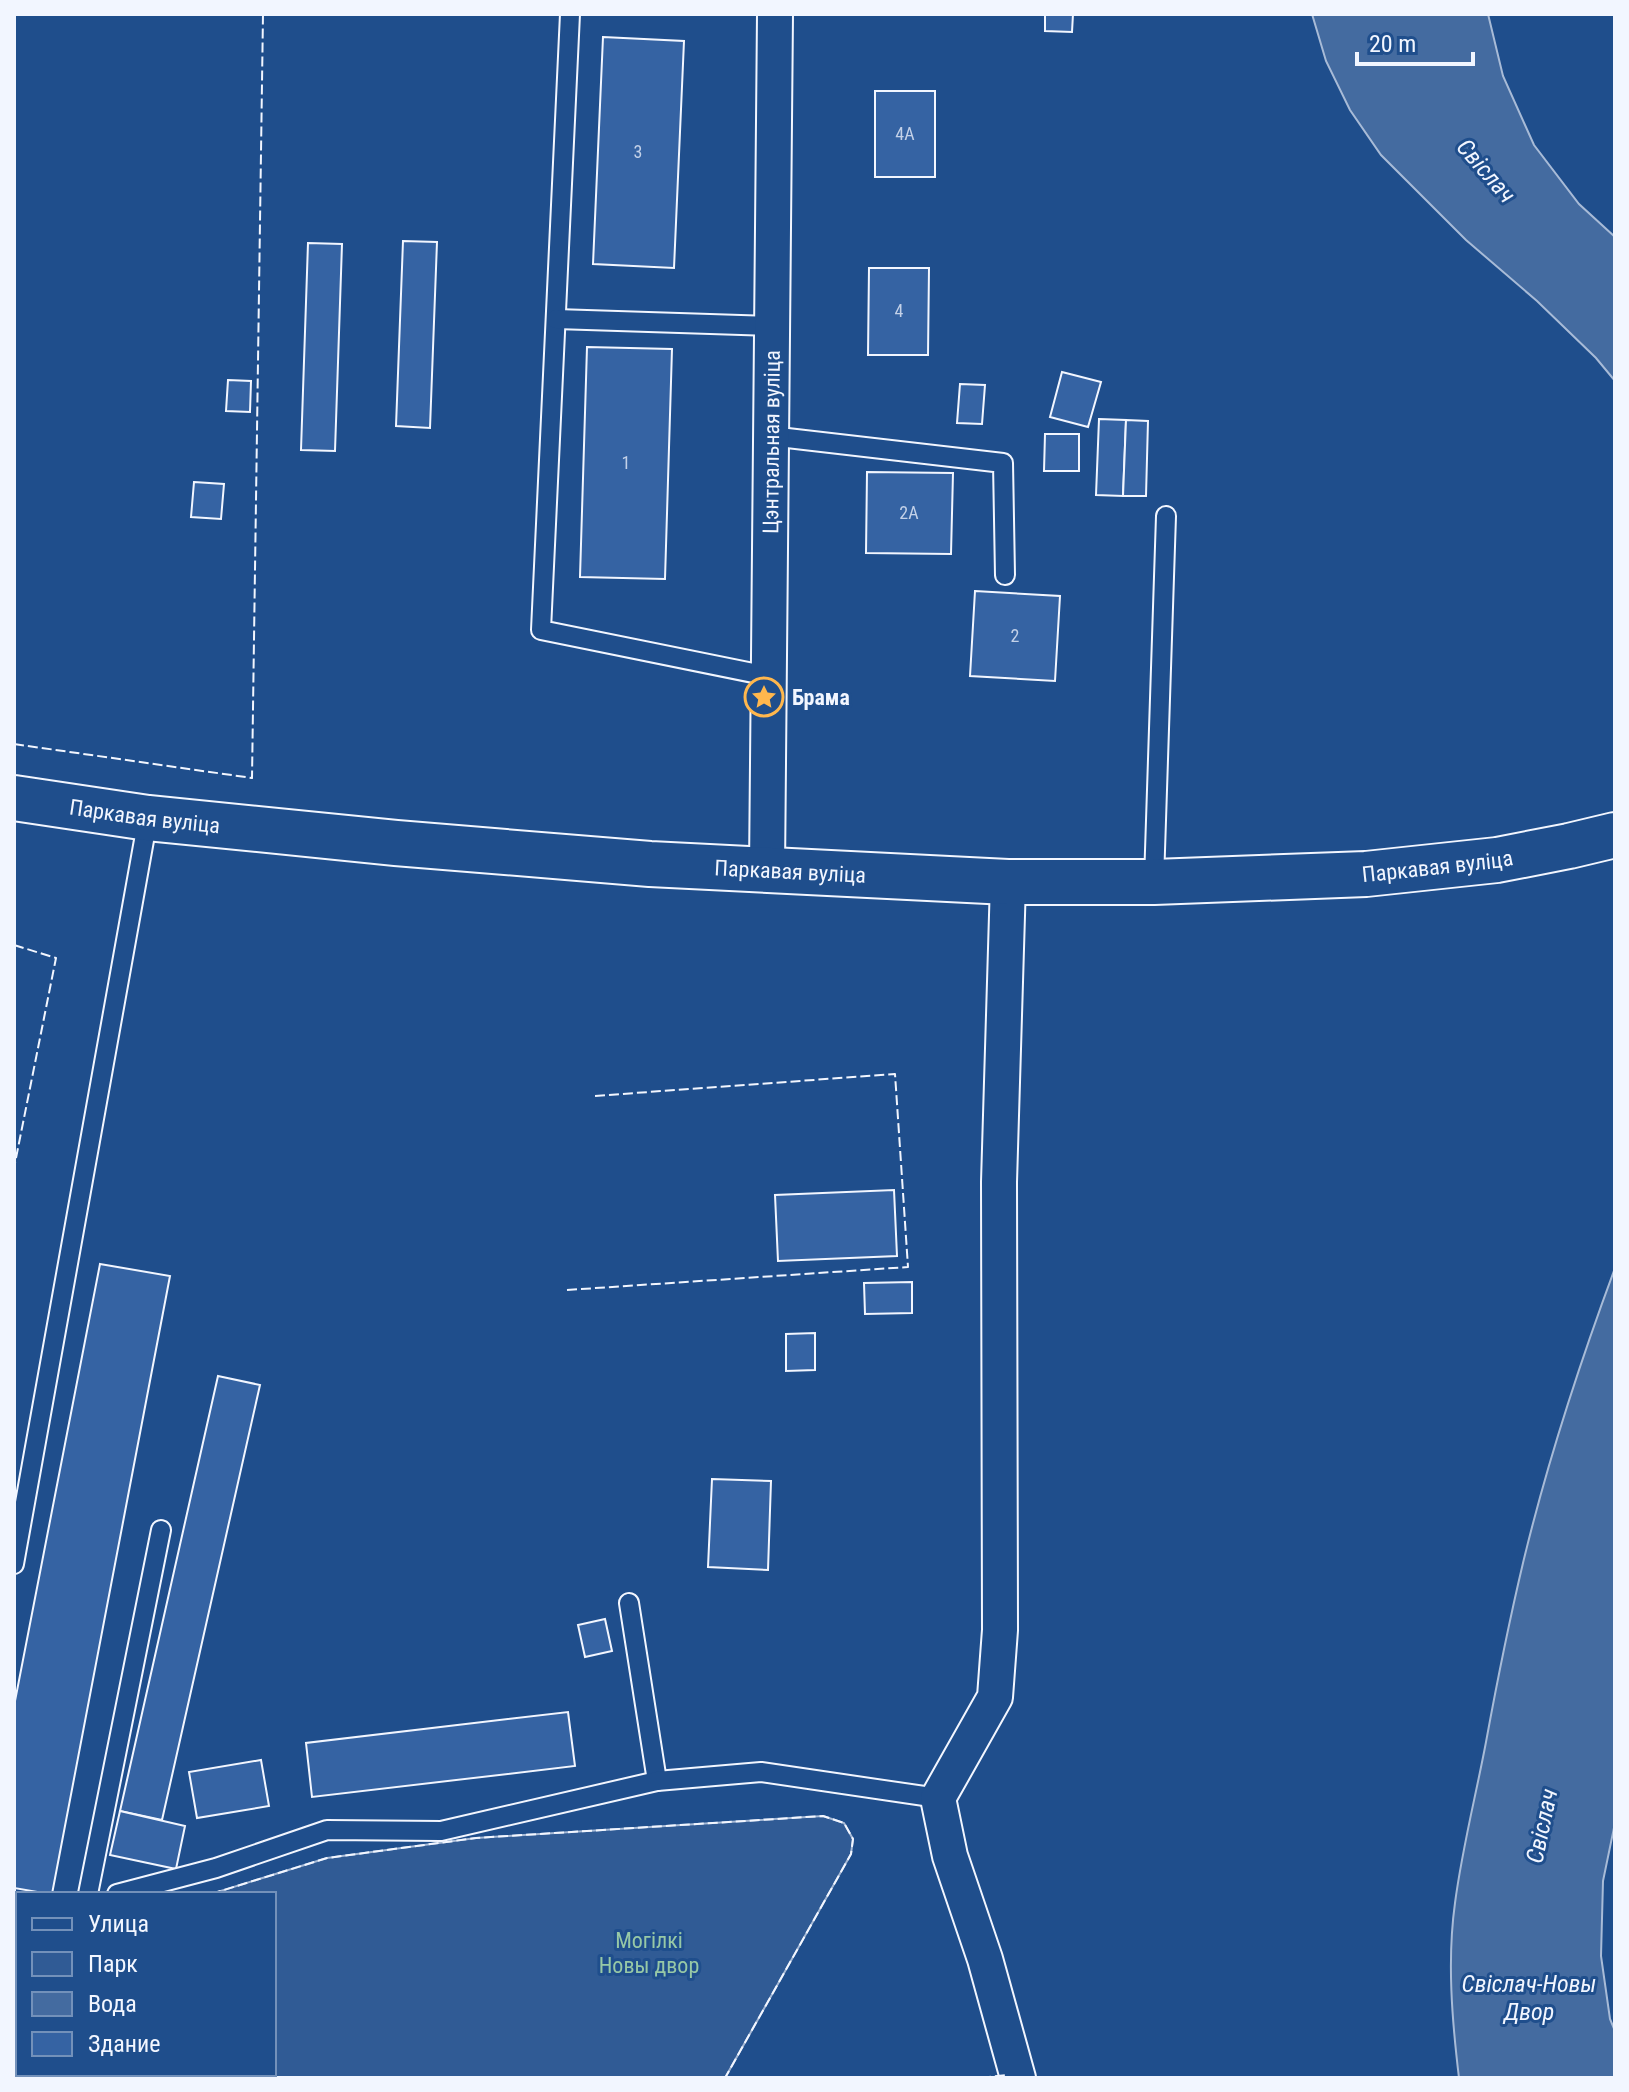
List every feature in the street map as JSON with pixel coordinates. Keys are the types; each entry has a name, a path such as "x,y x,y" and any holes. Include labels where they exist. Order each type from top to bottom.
{"main road":[{"name":"Паркавая вуліца","path":"14,798 148,818 396,843 650,864 1008,882 1154,882 1366,874 1497,860 1615,835"}],"street":[{"name":"Цэнтральная вуліца","path":"767,870 775,14"},
{"path":"1008,882 999,1182 1000,1630 995,1697 938,1798 950,1856 985,1959 1018,2078"}],"lane":[{"path":"570,14 541,630 768,676"},
{"path":"556,319 771,326"},
{"path":"770,436 1003,463 1005,575"},
{"path":"1154,882 1166,516"},
{"path":"14,1564 148,818"},
{"path":"88,1892 161,1530"},
{"path":"629,1603 657,1781"},
{"path":"125,1892 216,1868 327,1830 441,1831 657,1781 761,1772 938,1798"}],"green space":[{"name":"Могілкі Новы двор","path":"823,1816 844,1823 853,1839 851,1854 725,2078 14,2078 14,1930 16,2076 276,2076 276,1892 217,1892 327,1858 476,1838"}],"water":[{"name":"Свіслач","path":"1312,14 1488,14 1503,76 1534,145 1579,204 1615,237 1615,381 1596,358 1537,301 1466,240 1381,155 1350,110 1326,61"},
{"name":"Свіслач-Новы Двор","path":"1615,1268 1615,1823 1603,1881 1601,1956 1610,2019 1615,2031 1615,2078 1459,2078 1451,1946 1465,1842 1532,1526 1564,1414"}],"building":[{"path":"1045,14 1073,14 1072,32 1045,31"},
{"path":"603,37 684,41 674,268 593,264"},
{"path":"875,91 935,91 935,177 875,177"},
{"path":"403,241 437,242 430,428 396,426"},
{"path":"308,243 342,244 335,451 301,450"},
{"path":"869,268 929,268 928,355 868,355"},
{"path":"587,347 672,349 665,579 580,577"},
{"path":"1062,372 1101,382 1088,427 1050,417"},
{"path":"228,380 251,381 250,412 226,411"},
{"path":"960,384 985,385 982,424 957,423"},
{"path":"1099,419 1126,420 1123,496 1096,495"},
{"path":"1126,420 1148,421 1146,496 1123,496"},
{"path":"1045,434 1079,434 1079,471 1044,471"},
{"path":"867,472 953,473 951,554 866,553"},
{"path":"194,482 224,484 221,519 191,517"},
{"path":"975,591 1060,596 1055,681 970,676"},
{"path":"894,1190 897,1256 778,1261 775,1195"},
{"path":"100,1264 170,1276 52,1892 14,1888 14,1706"},
{"path":"912,1282 912,1313 865,1314 864,1283"},
{"path":"815,1333 815,1370 786,1371 786,1334"},
{"path":"218,1376 260,1385 162,1820 120,1811"},
{"path":"712,1479 771,1481 768,1570 708,1567"},
{"path":"605,1619 612,1651 585,1657 578,1625"},
{"path":"568,1712 575,1766 312,1797 306,1743"},
{"path":"261,1760 269,1806 197,1818 189,1772"},
{"path":"120,1811 185,1826 176,1869 110,1855"}],"fence":[{"path":"14,744 252,778 263,14"},
{"path":"14,945 56,958 14,1168"},
{"path":"567,1290 908,1267 895,1074 594,1096"},
{"path":"217,1892 327,1858 476,1838 823,1816 844,1823 853,1839 851,1854 725,2078"},
{"path":"981,2078 1006,2075"}],"place":[{"name":"Брама","path":"764,697"}]}
